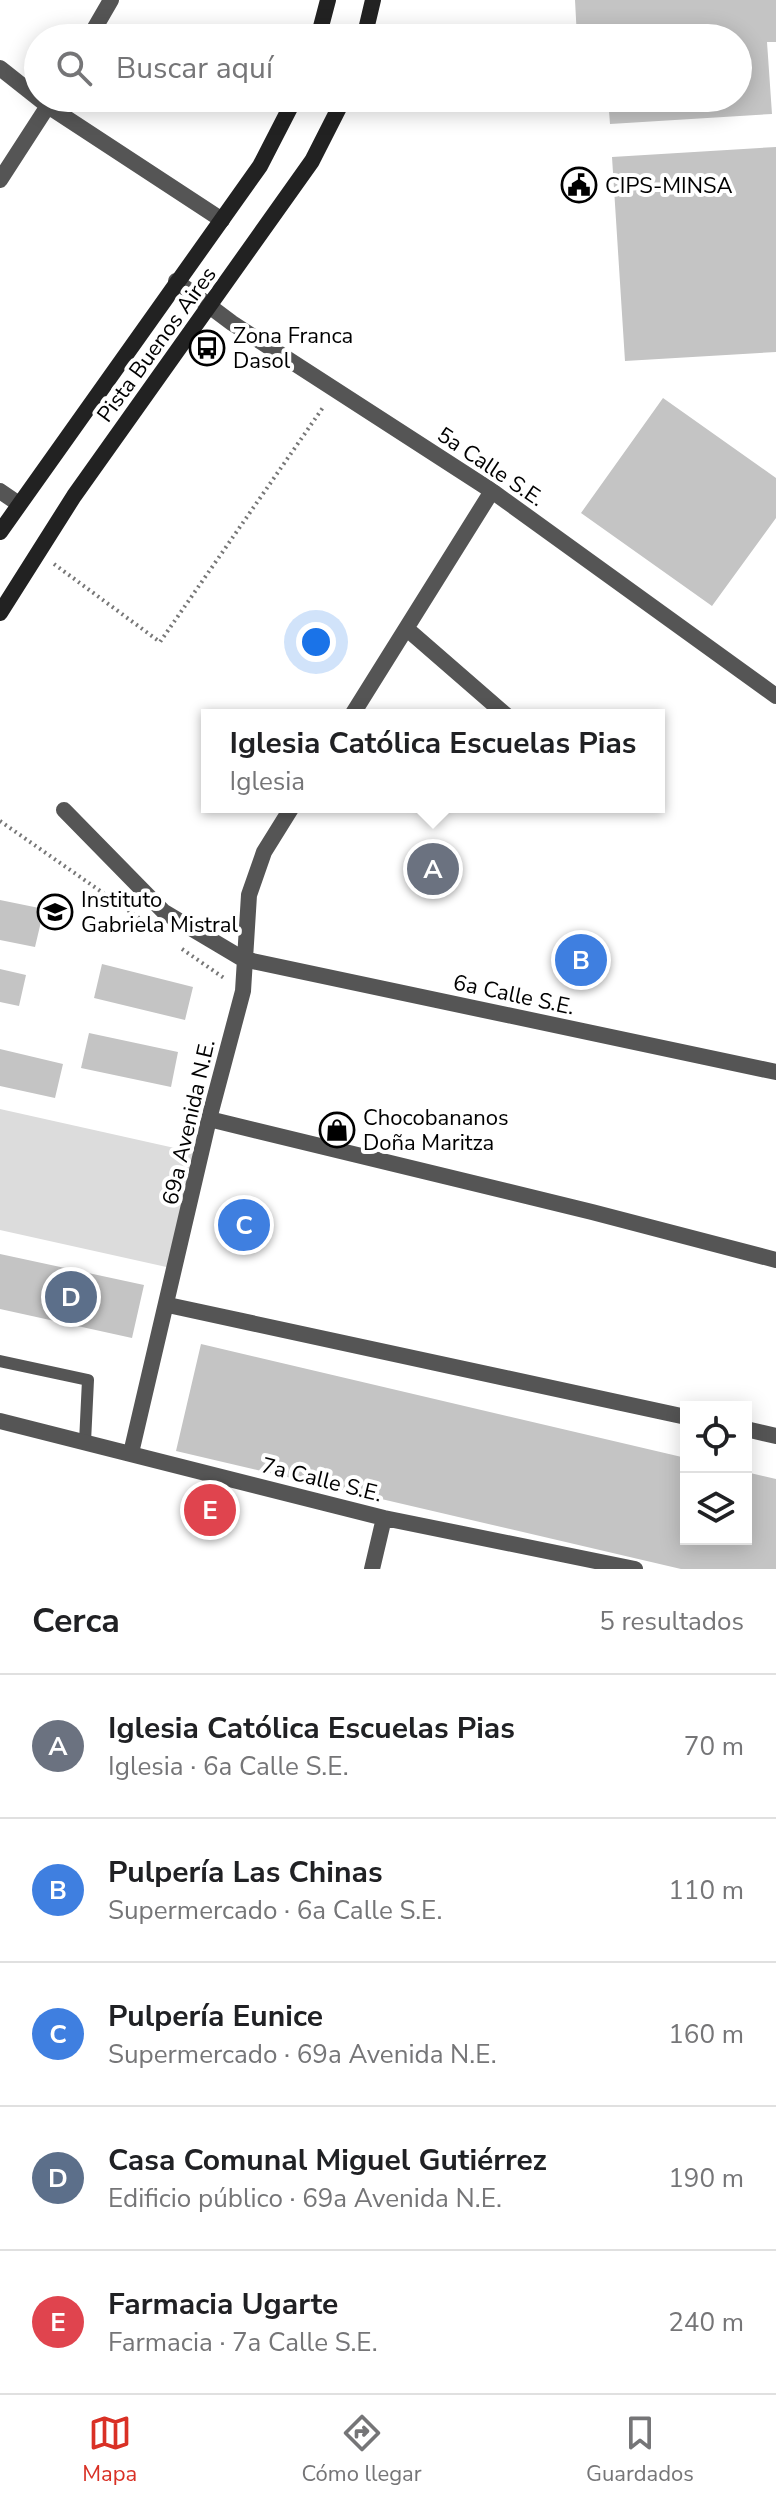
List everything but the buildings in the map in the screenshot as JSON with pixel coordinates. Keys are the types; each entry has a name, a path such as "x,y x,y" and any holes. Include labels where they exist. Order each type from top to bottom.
{"main road":[{"path":"322,24 328,0"},
{"path":"367,24 373,0"},
{"name":"Pista Buenos Aires","path":"0,532 260,166 288,112"},
{"name":"Pista Buenos Aires","path":"0,613 74,496 312,161 337,112"}],"street":[{"path":"97,24 111,0"},
{"path":"0,68 24,84"},
{"path":"0,180 44,112"},
{"path":"65,112 222,220"},
{"name":"5a Calle S.E.","path":"176,281 335,391 492,491 776,696"},
{"path":"0,491 19,504"},
{"path":"356,709 492,491"},
{"path":"407,629 499,709"},
{"name":"6a Calle S.E.","path":"64,810 164,912 243,959 776,1072"},
{"name":"69a Avenida N.E.","path":"131,1453 209,1119 243,991 249,895 264,852 288,813"},
{"path":"209,1119 776,1260"},
{"path":"168,1305 680,1416"},
{"name":"7a Calle S.E.","path":"0,1421 384,1518 635,1569"},
{"path":"752,1430 776,1436"},
{"path":"372,1569 384,1518"}],"lane":[{"path":"0,1361 88,1380 85,1442"}],"path":[{"path":"38,553 160,642 335,391"},
{"path":"0,821 140,920"},
{"path":"179,947 243,991"}],"shaded area":[{"path":"0,1109 197,1153 171,1268 0,1230"}],"place":[{"name":"CIPS-MINSA","path":"579,185"},
{"name":"Zona Franca Dasol","path":"207,348"},
{"name":"Iglesia Católica Escuelas Pias","path":"433,869"},
{"name":"Instituto Gabriela Mistral","path":"55,912"},
{"name":"Pulpería Las Chinas","path":"581,960"},
{"name":"Chocobananos Doña Maritza","path":"337,1130"},
{"name":"Pulpería Eunice","path":"244,1225"},
{"name":"Casa Comunal Miguel Gutiérrez","path":"71,1297"},
{"name":"Farmacia Ugarte","path":"210,1510"}]}
